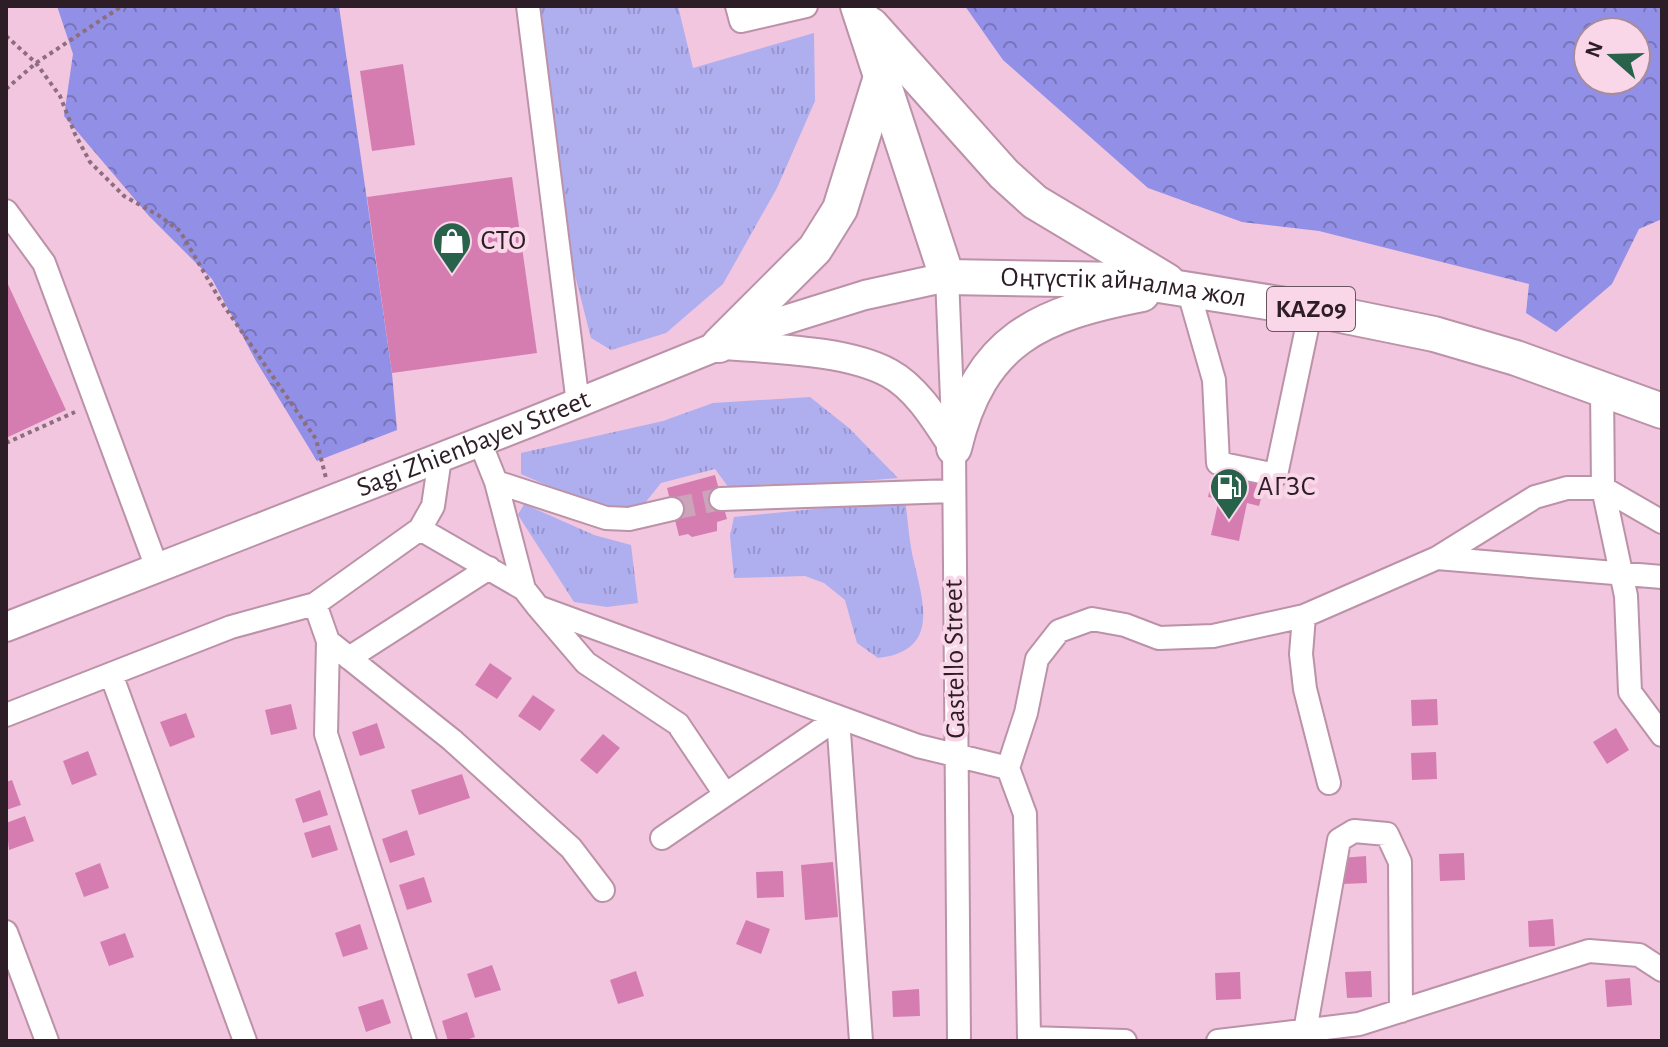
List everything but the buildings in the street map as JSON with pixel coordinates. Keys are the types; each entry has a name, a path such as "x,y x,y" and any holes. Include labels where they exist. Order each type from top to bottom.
{"highway":[{"name":"KAZ09","path":"860,11 947,277"},
{"name":"KAZ09","path":"860,11 1004,174 1035,202 1182,288"},
{"path":"719,345 815,249 840,209 881,77"},
{"name":"Оңтүстік айналма жол","path":"947,277 1081,278 1182,288 1311,309 1434,334 1516,358 1662,411"},
{"path":"954,448 961,416 983,371 1018,336 1088,304 1182,288"}],"main road":[{"name":"Sagi Zhienbayev Street","path":"6,627 810,311 947,277"},
{"path":"719,345 812,353 854,361 890,373 914,394 954,448"}],"street":[{"path":"528,6 578,404"},
{"path":"737,6 741,21 806,6"},
{"path":"6,211 44,263 157,568"},
{"name":"Gastello Street","path":"947,277 954,448 959,1041"},
{"path":"1182,288 1214,380 1218,463 1276,475 1311,309"},
{"path":"1602,388 1603,488 1626,596 1630,692 1662,735"},
{"path":"480,442 496,482 524,589"},
{"path":"6,715 231,627 315,604 420,529 433,506 440,458"},
{"path":"496,482 606,518 629,519 672,509"},
{"path":"1125,1041 1029,1040 1025,814 1008,768 1026,713 1037,659 1059,631 1092,619 1125,625 1159,638 1213,636 1304,616 1437,558 1535,497 1567,488 1603,488 1662,522"},
{"path":"721,499 953,491"},
{"path":"420,529 524,589 586,663 678,724 725,794"},
{"path":"1437,558 1662,577"},
{"path":"349,658 489,568"},
{"path":"315,604 328,641 326,734 425,1041"},
{"path":"538,607 838,718 956,757 1008,768"},
{"path":"1304,616 1301,654 1305,689 1329,783"},
{"path":"328,641 452,740 571,848 603,890"},
{"path":"111,674 245,1041"},
{"path":"662,838 838,718"},
{"path":"838,718 861,1041"},
{"path":"1305,1031 1339,840 1354,831 1387,834 1400,862 1401,1011"},
{"path":"6,932 47,1041"},
{"path":"1218,1041 1359,1024 1589,951 1639,955 1662,970"}],"path":[{"path":"6,89 36,63 122,6"},
{"path":"6,36 36,63 60,96 90,162 124,196 180,231 220,300 316,439 332,500"},
{"path":"6,443 96,403"}],"green space":[{"path":"57,6 339,6 392,373 397,430 317,461 256,361 212,279 149,216 64,116 73,54"},
{"path":"540,6 678,6 693,68 814,33 815,101 777,188 723,284 666,333 611,350 591,338 570,256"},
{"path":"965,6 1662,6 1662,219 1639,229 1612,284 1556,332 1526,313 1529,284 1319,231 1242,222 1148,188 1003,60"},
{"path":"810,397 849,428 898,478 787,487 770,484 729,488 715,469 661,483 645,503 616,510 585,502 521,474 521,453 663,421 713,403"},
{"path":"905,500 923,624 911,646 897,654 878,658 857,643 845,600 824,583 805,576 734,578 730,536 734,517"},
{"path":"524,504 594,535 631,545 638,603 607,607 574,602 518,515"}],"tunnel":[{"path":"672,509 721,499"}],"place":[{"name":"СТО","path":"452,275"},
{"name":"АГЗС","path":"1229,521"}]}
